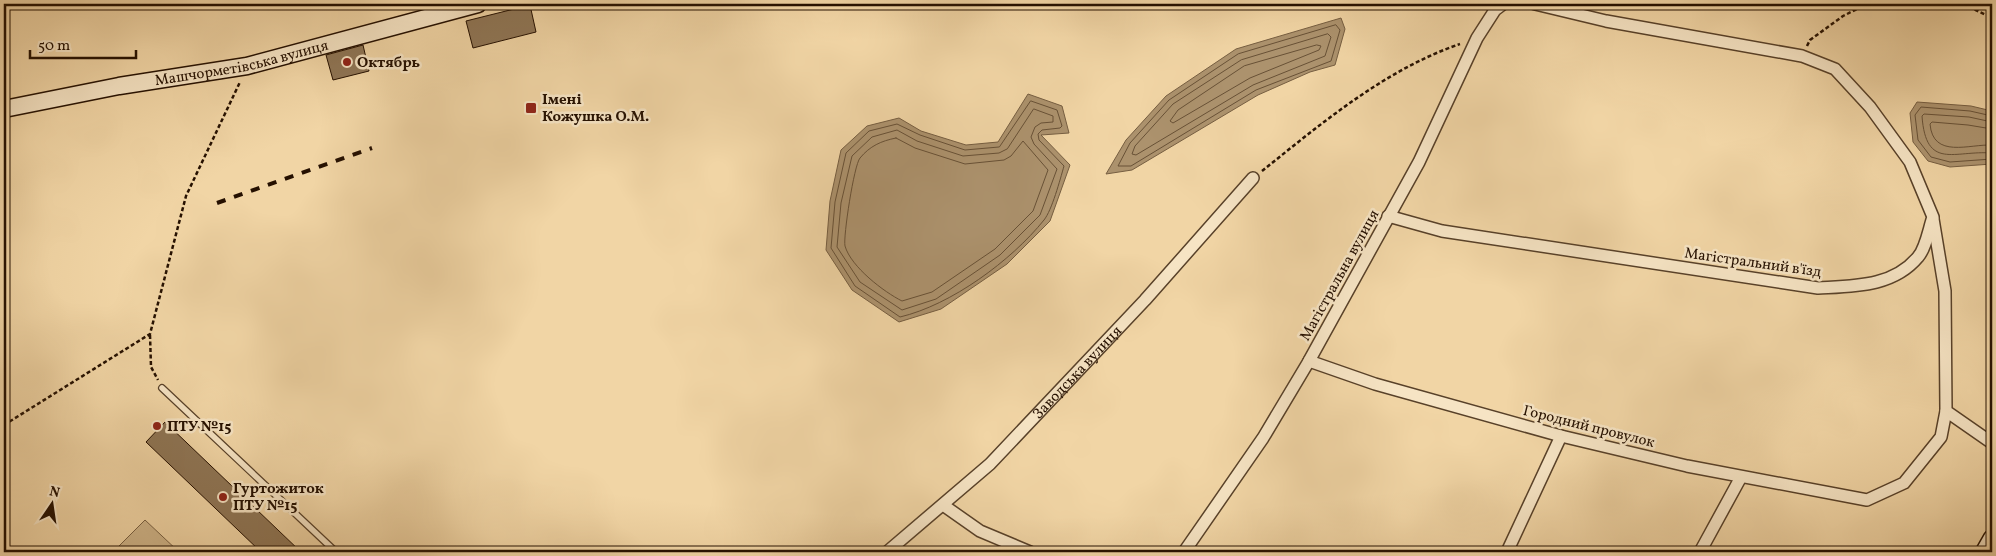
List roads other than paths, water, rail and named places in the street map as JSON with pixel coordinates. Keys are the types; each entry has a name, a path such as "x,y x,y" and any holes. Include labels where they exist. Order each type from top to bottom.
{"street":[{"name":"Машчорметівська вулиця","path":"4,110 119,86 248,66 478,4"},
{"name":"Магістральна вулиця","path":"1184,552 1263,438 1310,360 1419,162 1477,38 1495,10 1503,4"},
{"path":"1535,4 1606,21 1802,56 1835,69 1870,107 1910,162 1933,217 1945,291 1946,411 1992,443"},
{"name":"Заводська вулиця","path":"887,552 990,464 1105,343 1253,178"},
{"name":"Магістральний в'їзд","path":"1388,216 1442,231 1818,288 1860,286 1889,280 1919,256 1933,217"},
{"name":"Городний провулок","path":"1310,360 1375,384 1561,436 1741,477 1867,500 1904,483 1941,437 1946,411"},
{"path":"1507,552 1561,436"},
{"path":"1700,552 1741,477"},
{"path":"943,504 980,531 1030,552"},
{"path":"1984,552 1992,538"}],"lane":[{"path":"162,388 336,552"}],"water":[{"path":"1341,18 1345,29 1335,65 1310,72 1258,95 1132,170 1106,174 1126,140 1166,96 1236,49"},
{"path":"1028,94 1062,106 1069,133 1041,135 1070,165 1050,221 1007,264 941,309 899,322 852,290 826,250 830,201 841,150 867,126 899,118 921,131 966,145 998,142"},
{"path":"1917,102 1971,106 1992,111 1992,164 1950,167 1928,161 1913,142 1910,113"}],"railway":[{"path":"217,203 372,148"}],"place":[{"name":"Октябрь","path":"347,62"},
{"name":"Імені Кожушка О.М.","path":"531,108"},
{"name":"ПТУ №15","path":"157,426"},
{"name":"Гуртожиток ПТУ №15","path":"223,497"}]}
